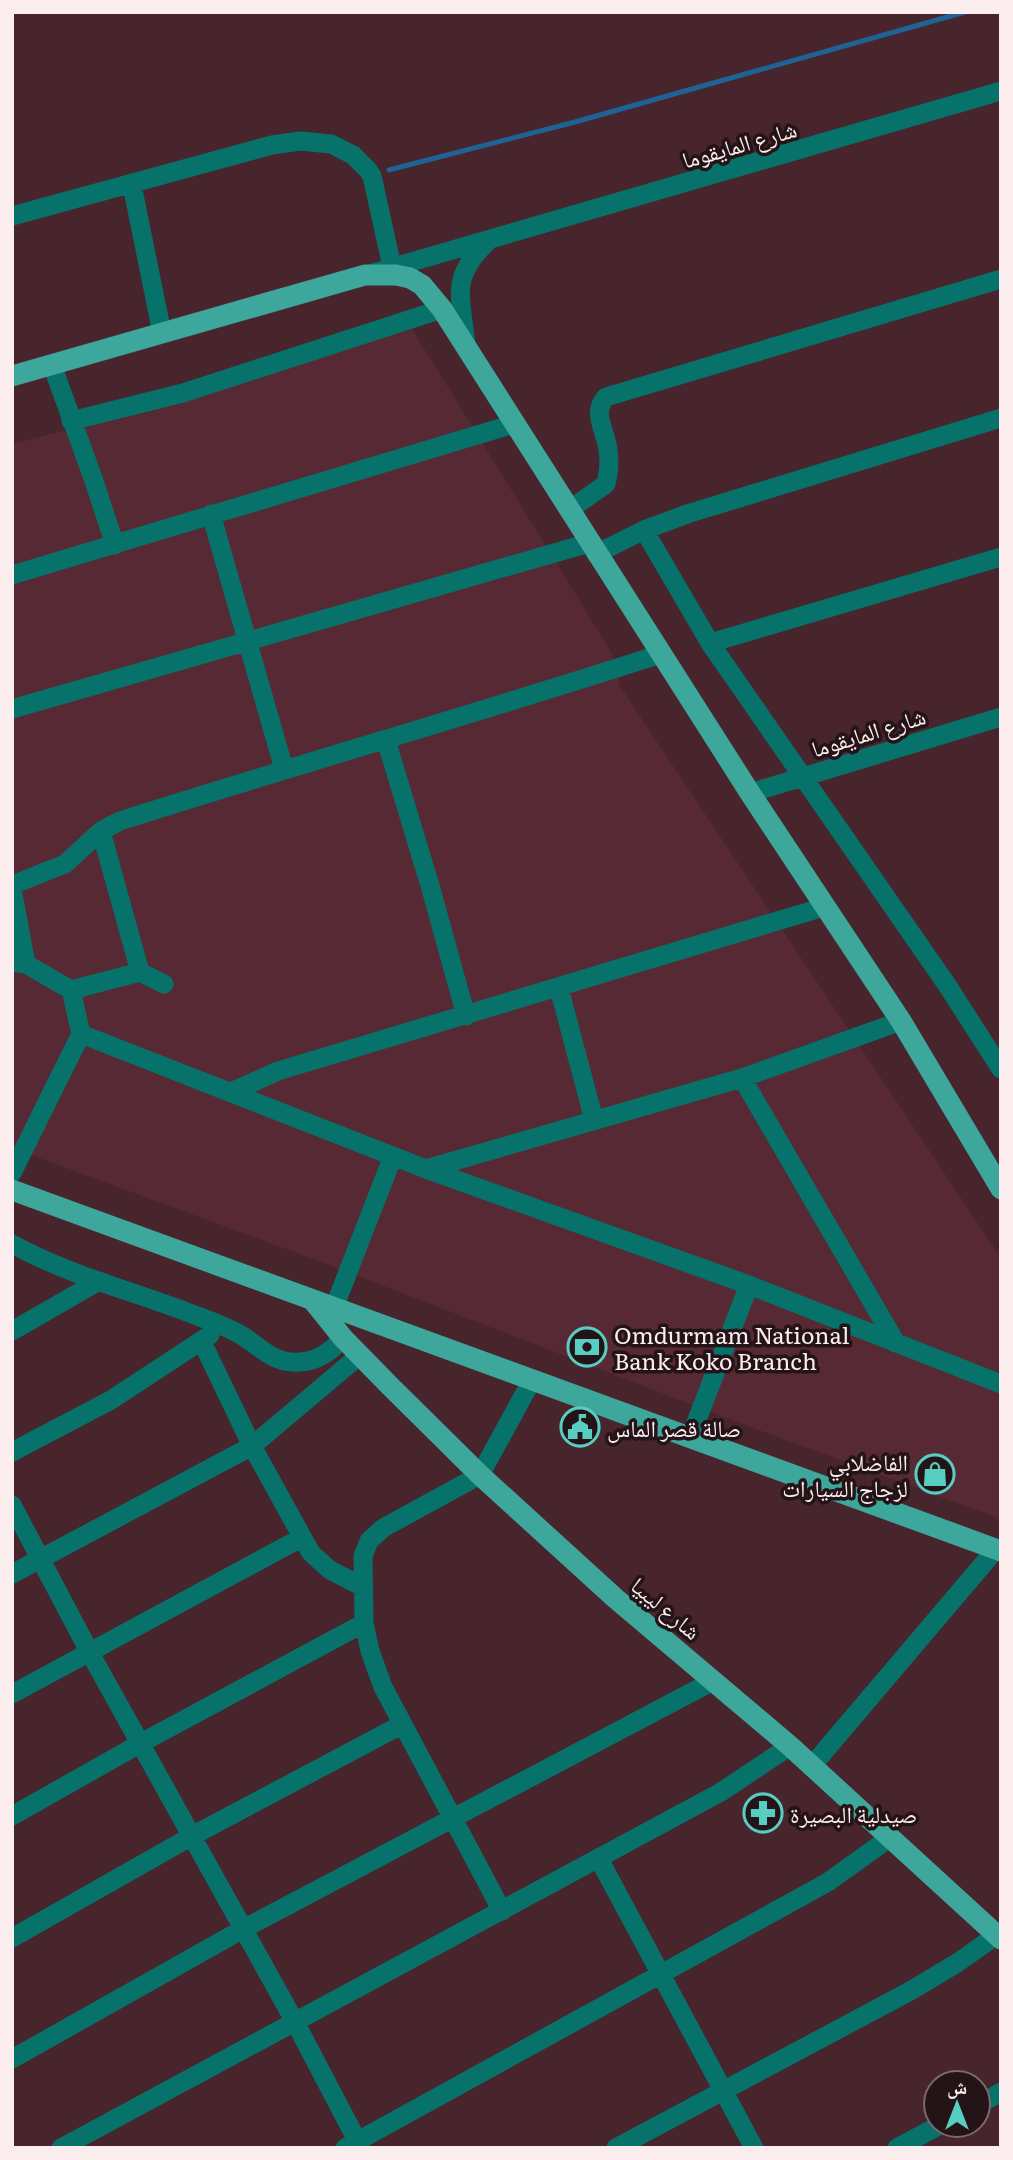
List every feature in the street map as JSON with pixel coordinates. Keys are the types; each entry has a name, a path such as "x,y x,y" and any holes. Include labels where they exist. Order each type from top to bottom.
{"main road":[{"path":"12,376 365,275 396,275 410,278 422,285 466,345 750,793 901,1021 1001,1189"},
{"path":"12,1189 998,1550"},
{"name":"شارع ليبيا","path":"313,1301 360,1355 480,1475 615,1598 790,1746 888,1839 999,1937"}],"street":[{"name":"شارع المايقوما","path":"365,275 1001,92"},
{"path":"12,216 272,145 300,141 331,144 352,155 372,176 392,267"},
{"path":"132,185 162,333"},
{"path":"466,345 460,282 464,268 489,239"},
{"path":"569,510 606,484 610,466 608,446 598,413 600,404 606,397 1001,279"},
{"path":"71,421 183,393 442,309"},
{"path":"52,365 115,545"},
{"path":"12,709 249,641 593,548 687,513 1001,418"},
{"path":"12,575 514,424"},
{"path":"211,514 284,769"},
{"path":"644,530 710,643 947,985 1001,1069"},
{"path":"710,643 1001,557"},
{"path":"164,984 140,972 71,990 19,963 12,887 65,864 101,831 120,821 661,654"},
{"name":"شارع المايقوما","path":"750,793 1001,717"},
{"path":"386,740 432,889 466,1016"},
{"path":"101,831 140,972"},
{"path":"231,1092 278,1071 824,907"},
{"path":"559,988 594,1120"},
{"path":"12,1173 81,1034 71,990"},
{"path":"426,1169 742,1077 901,1021"},
{"path":"81,1034 426,1169 750,1285 1001,1384"},
{"path":"742,1077 896,1343"},
{"path":"334,1308 393,1156"},
{"path":"12,1244 38,1258 221,1325 275,1358 293,1362 313,1360 332,1350 344,1338"},
{"path":"12,1331 99,1281"},
{"path":"690,1438 750,1285"},
{"path":"12,1452 111,1400 202,1342 221,1325"},
{"path":"202,1342 252,1446 301,1538 311,1553 330,1570 363,1587"},
{"path":"12,1574 252,1446 360,1355"},
{"path":"502,1912 383,1687 370,1651 364,1623 363,1556 369,1541 383,1528 480,1475 532,1380"},
{"path":"12,1505 90,1653 295,2022 355,2146 659,1973 738,1933 828,1882 888,1839"},
{"path":"12,1694 301,1538"},
{"path":"811,1767 998,1550"},
{"path":"12,1816 364,1623"},
{"path":"12,2059 243,1929 713,1681"},
{"path":"12,1938 192,1836 401,1724"},
{"path":"61,2148 721,1793 790,1746"},
{"path":"599,1859 754,2148"},
{"path":"616,2148 912,1990 999,1937"},
{"path":"897,2148 922,2135"}],"shaded area":[{"path":"411,327 613,655 620,686 1001,1258 1001,1519 12,1148 12,444 248,382"}],"waterway":[{"path":"389,170 575,122 965,12"}],"place":[{"name":"Omdurmam National Bank Koko Branch","path":"587,1347"},
{"name":"صالة قصر الماس","path":"580,1427"},
{"name":"الفاضلابي لزجاج السيارات","path":"935,1474"},
{"name":"صيدلية البصيرة","path":"763,1813"}]}
